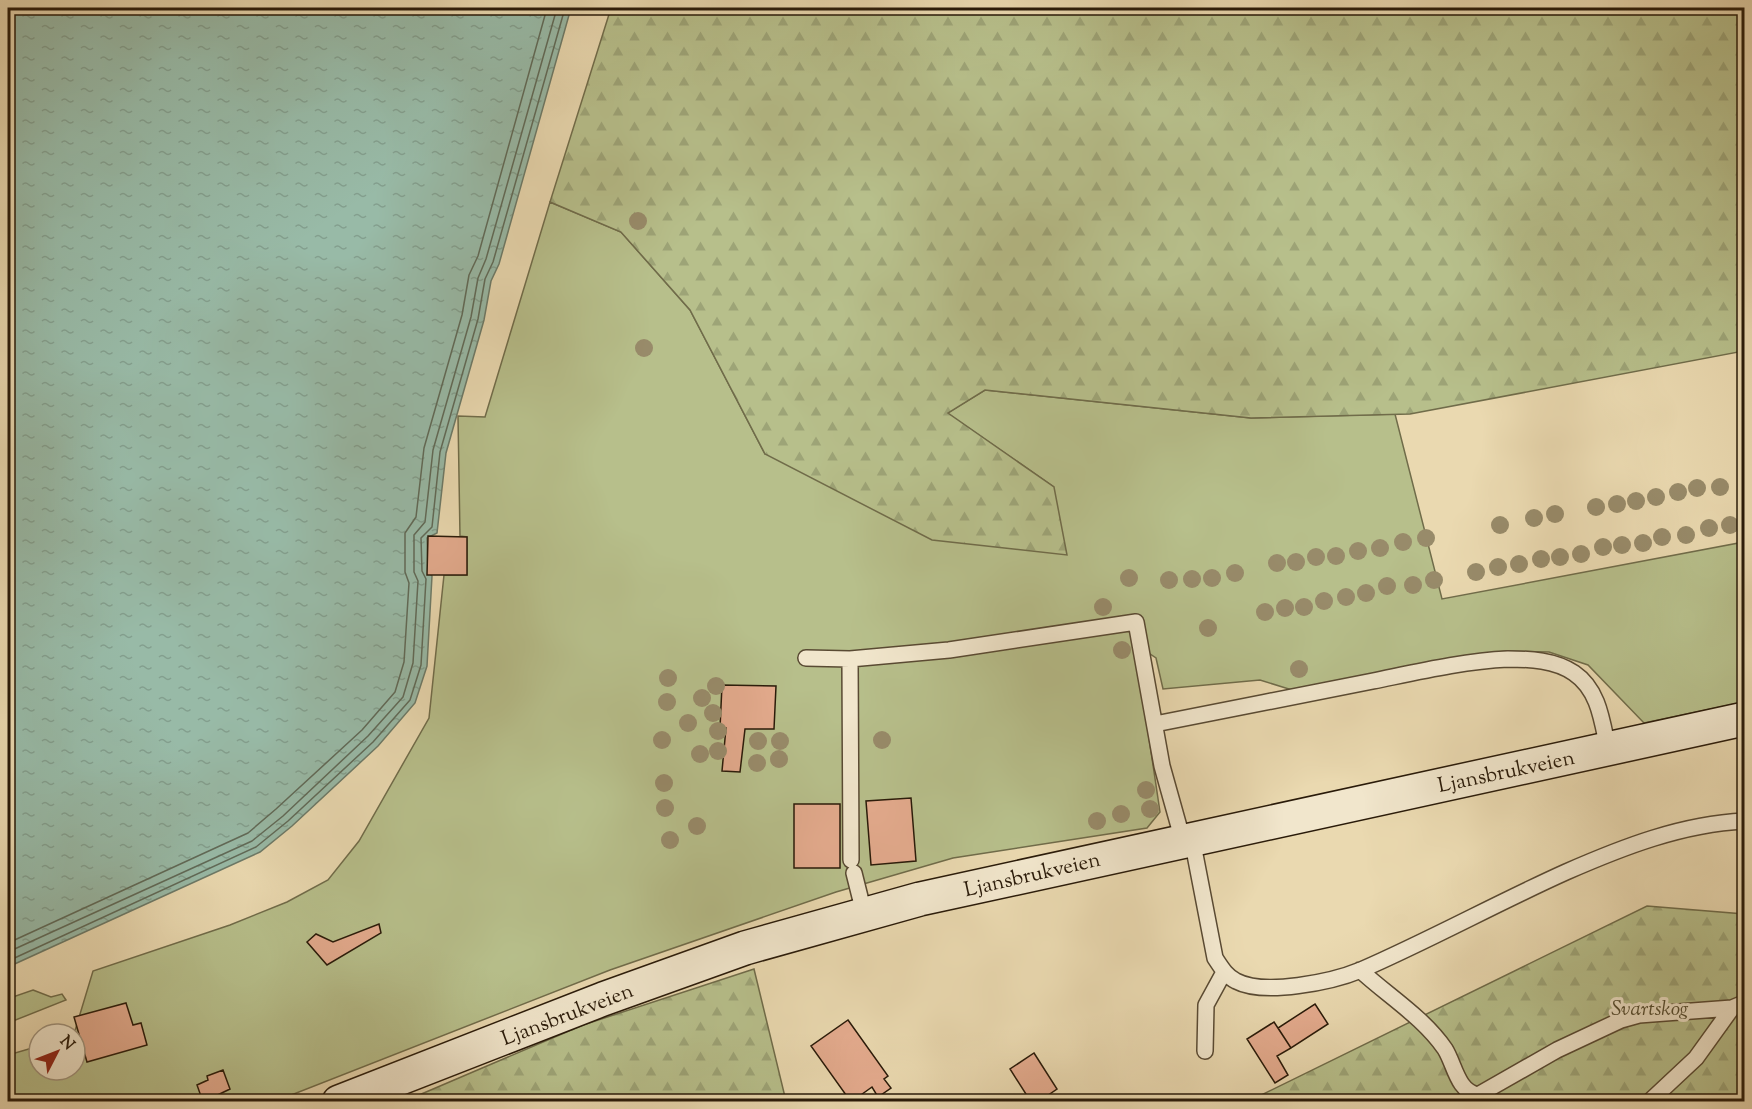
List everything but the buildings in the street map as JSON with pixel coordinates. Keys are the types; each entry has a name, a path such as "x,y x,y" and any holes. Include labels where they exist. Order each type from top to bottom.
{"main road":[{"name":"Ljansbrukveien","path":"339,1101 682,970 755,945 864,913 1744,719"}],"lane":[{"path":"806,658 850,659 949,650 1136,622 1162,766 1188,840 1215,958 1224,972 1245,984 1277,987 1310,983 1360,970 1565,873 1634,844 1670,833 1744,821"},
{"path":"850,659 853,867 864,913"},
{"path":"1155,724 1427,670 1507,659 1533,660 1554,663 1572,671 1586,682 1599,707 1608,749"},
{"path":"1360,970 1428,1029 1444,1049 1467,1097 1487,1092 1557,1050 1621,1020 1639,1015 1738,1006"},
{"path":"1205,1051 1206,1005 1224,972"},
{"path":"1649,1101 1696,1058 1738,1006"}],"green space":[{"path":"611,8 1744,8 1744,351 1410,414 1251,418 985,390 948,413 1054,487 1067,555 932,540 765,454 690,310 621,232 550,202"},
{"path":"550,202 621,232 690,310 765,454 1054,487 947,413 985,390 1251,418 1395,414 1442,599 1744,542 1744,702 1644,723 1588,665 1549,652 1506,651 1458,657 1292,690 1260,680 1163,689 1156,658 1135,644 1160,812 1147,828 953,858 836,892 610,970 276,1101 8,1102 8,1055 27,1049 27,1082 87,1082 87,1022 78,1022 93,971 230,925 287,902 328,880 359,841 429,718 444,575 467,575 467,537 460,536 458,416 485,417"},
{"name":"Svartskog","path":"1647,906 1744,914 1744,1101 1247,1102"},
{"path":"754,969 786,1101 405,1101 583,1025"},
{"path":"33,990 51,997 62,994 66,1000 8,1023 8,995 13,997"}],"water":[{"path":"8,8 571,8 499,264 491,281 484,320 446,453 437,533 427,538 428,571 432,576 427,666 415,703 378,746 292,826 260,852 8,967"}]}
